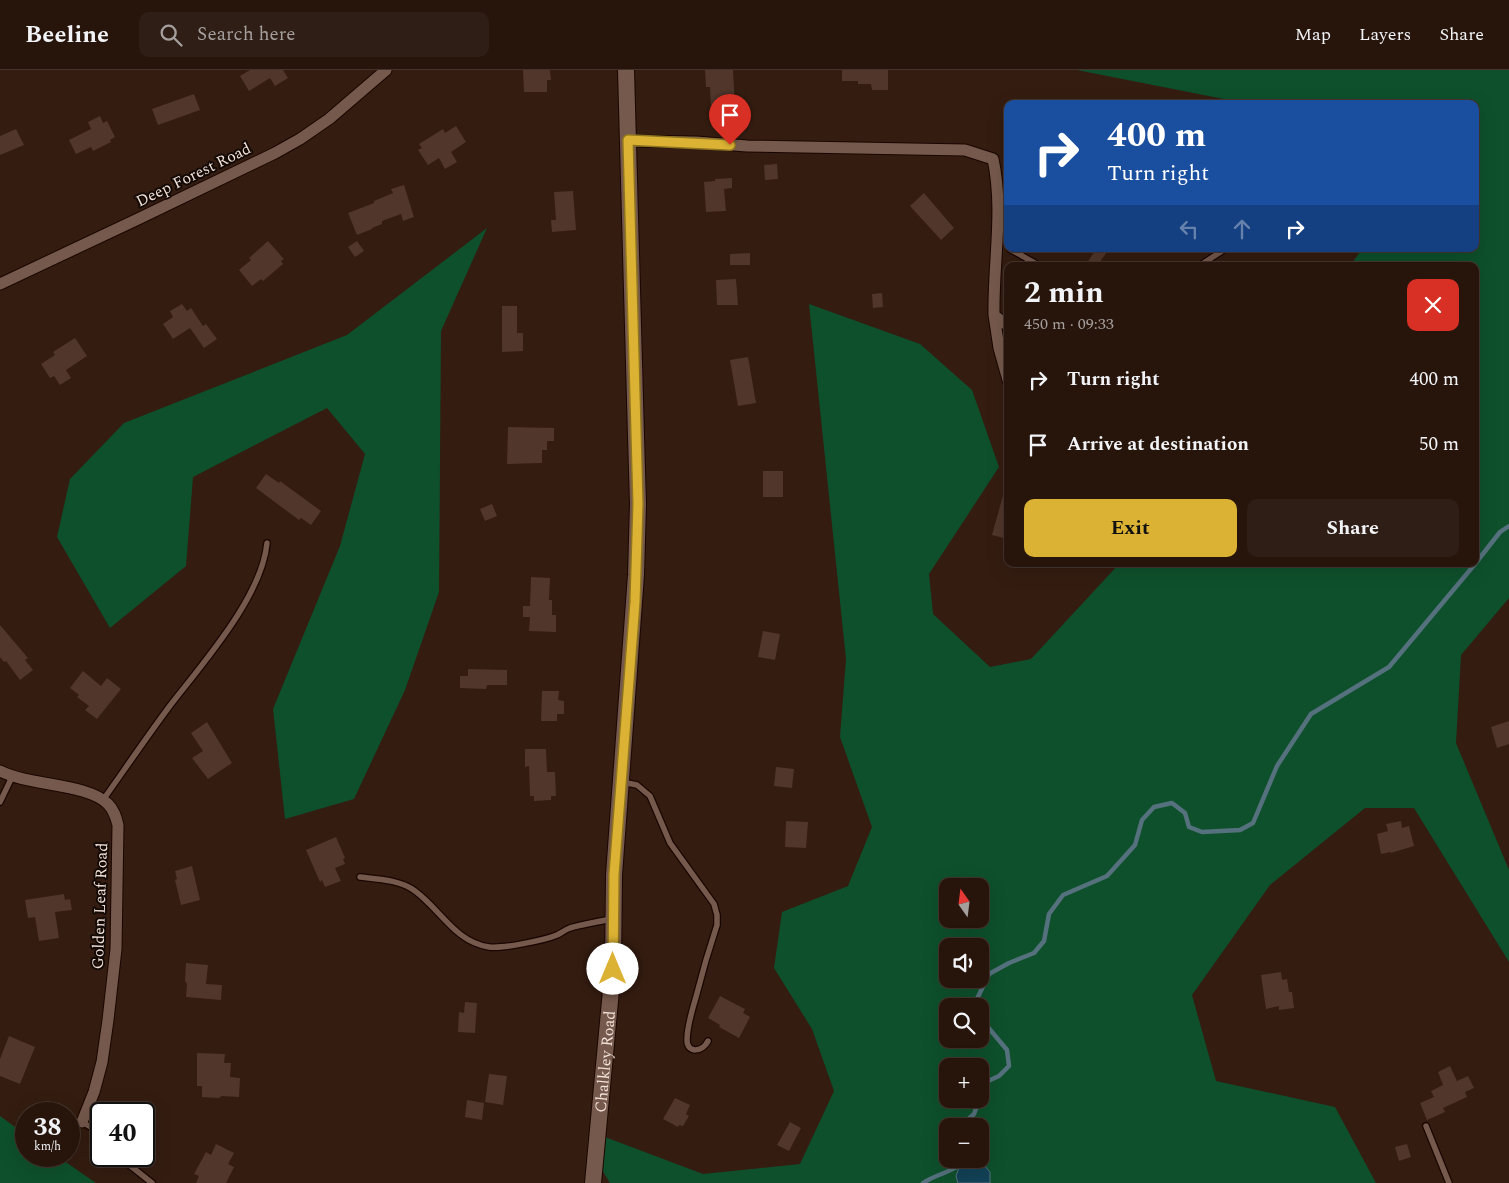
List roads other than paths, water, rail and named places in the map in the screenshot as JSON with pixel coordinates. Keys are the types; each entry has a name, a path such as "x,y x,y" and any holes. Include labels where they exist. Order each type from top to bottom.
{"street":[{"name":"Deep Forest Road","path":"0,284 275,153 329,119 386,70"},
{"name":"Chalkley Road","path":"593,1183 613,969 614,875 635,602 638,504 626,70"},
{"path":"628,140 747,146 971,151 993,159 998,202 994,315 1004,366"},
{"path":"994,315 1004,323"},
{"path":"0,771 12,777 85,792 103,800"},
{"name":"Golden Leaf Road","path":"82,1122 94,1092 102,1062 116,949 118,825 115,814 103,800"}],"lane":[{"path":"996,241 1004,245"},
{"path":"1016,252 1033,262"},
{"path":"1205,262 1220,252"},
{"path":"103,800 235,620 262,568 267,543"},
{"path":"0,802 12,777"},
{"path":"622,782 637,785 650,796 670,843 714,904 717,925 690,1018 687,1041 689,1047 700,1050 708,1041"},
{"path":"360,877 404,885 415,890 464,938 490,948 505,947 556,936 569,929 613,918"},
{"path":"82,1122 90,1127"},
{"path":"1426,1126 1449,1183"},
{"path":"132,1167 152,1183"}],"water":[{"path":"959,1168 986,1168 990,1172 990,1183 958,1183 956,1176"}],"waterway":[{"path":"1479,559 1500,532 1509,526"},
{"path":"977,998 989,974 1009,963 1034,953 1044,941 1049,914 1063,895 1107,876 1135,845 1142,820 1154,807 1172,803 1185,813 1189,827 1202,832 1240,830 1253,823 1277,766 1311,714 1389,667 1472,567"},
{"path":"970,1118 974,1114 986,1082 999,1076 1009,1066 1007,1050 989,1028"},
{"path":"923,1183 955,1168"}]}
